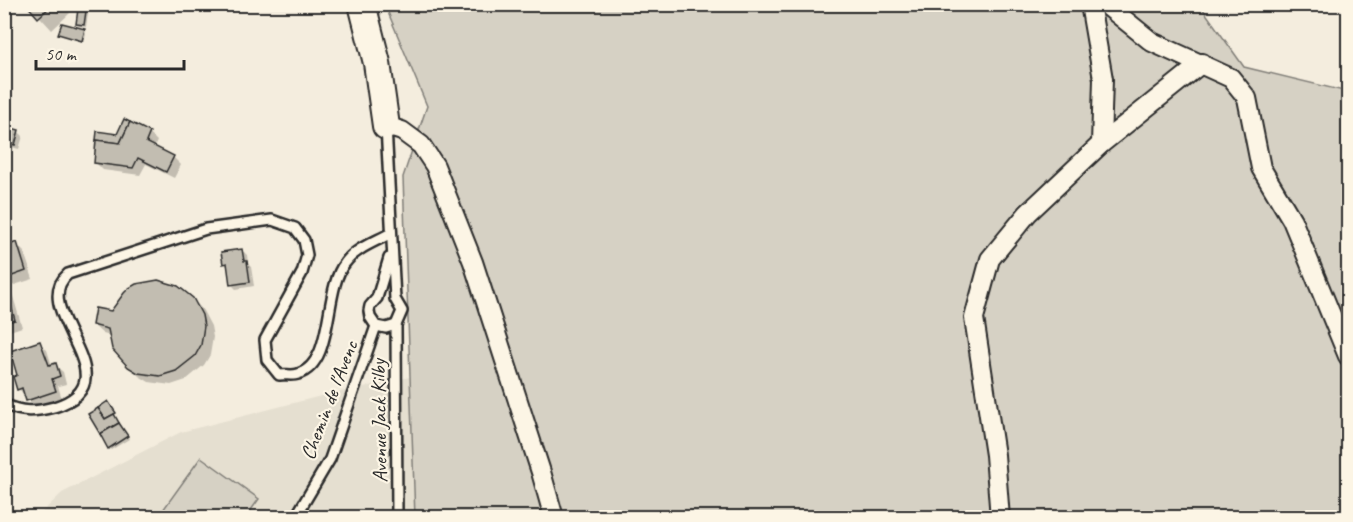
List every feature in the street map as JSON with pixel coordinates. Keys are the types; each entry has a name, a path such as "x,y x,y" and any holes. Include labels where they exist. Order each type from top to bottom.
{"street":[{"path":"362,4 377,63 386,126 402,131 421,145 435,166 473,262 554,518"},
{"path":"1090,4 1103,79 1101,144"},
{"path":"1105,4 1152,42 1231,78 1247,98 1261,168 1292,220 1348,356"},
{"path":"1000,518 995,455 974,318 990,259 1028,213 1101,144 1202,63"}],"lane":[{"name":"Avenue Jack Kilby","path":"386,126 391,253 395,298 402,311 396,325 397,518"},
{"path":"4,404 15,410 34,412 59,405 74,396 84,386 87,373 59,305 57,289 61,279 68,274 206,229 272,220 296,228 304,240 307,255 302,273 265,340 267,360 279,375 298,374 312,365 322,347 335,281 343,264 354,253 391,233"},
{"name":"Avenue Jack Kilby","path":"391,253 377,298 373,301 369,311 376,326 386,328 396,325"},
{"path":"377,298 383,296 395,298"},
{"name":"Chemin de l'Avenc","path":"296,518 330,459 376,326"}],"shaded area":[{"path":"385,5 1200,5 1244,67 1348,92 1348,517 415,517 403,177 427,106"},
{"path":"410,377 415,517 36,518 62,493 181,432 317,397"},
{"path":"201,457 259,499 246,517 158,517"}],"building":[{"path":"26,4 53,4 38,18"},
{"path":"78,9 86,11 84,25 76,24"},
{"path":"62,23 85,29 82,41 58,34"},
{"path":"124,119 130,122 120,143 96,140 97,131 117,134"},
{"path":"130,122 150,132 146,142 174,156 166,172 138,158 133,168 94,163 96,140 120,143"},
{"path":"4,126 19,130 15,145 4,142"},
{"path":"17,242 26,271 4,279 4,247"},
{"path":"242,249 244,261 247,261 250,282 230,285 227,263 223,264 221,252"},
{"path":"158,280 178,286 193,298 202,315 204,326 201,345 195,356 176,371 160,376 138,373 128,367 112,349 108,329 92,325 95,308 111,311 129,288 136,284"},
{"path":"4,284 15,320 4,323"},
{"path":"40,341 49,365 56,363 60,376 52,379 56,391 26,401 22,388 17,390 13,377 17,375 10,351"},
{"path":"108,401 116,413 105,419 98,408"},
{"path":"98,408 105,419 114,414 119,423 100,434 88,414"},
{"path":"119,423 128,436 108,449 100,434"}]}
